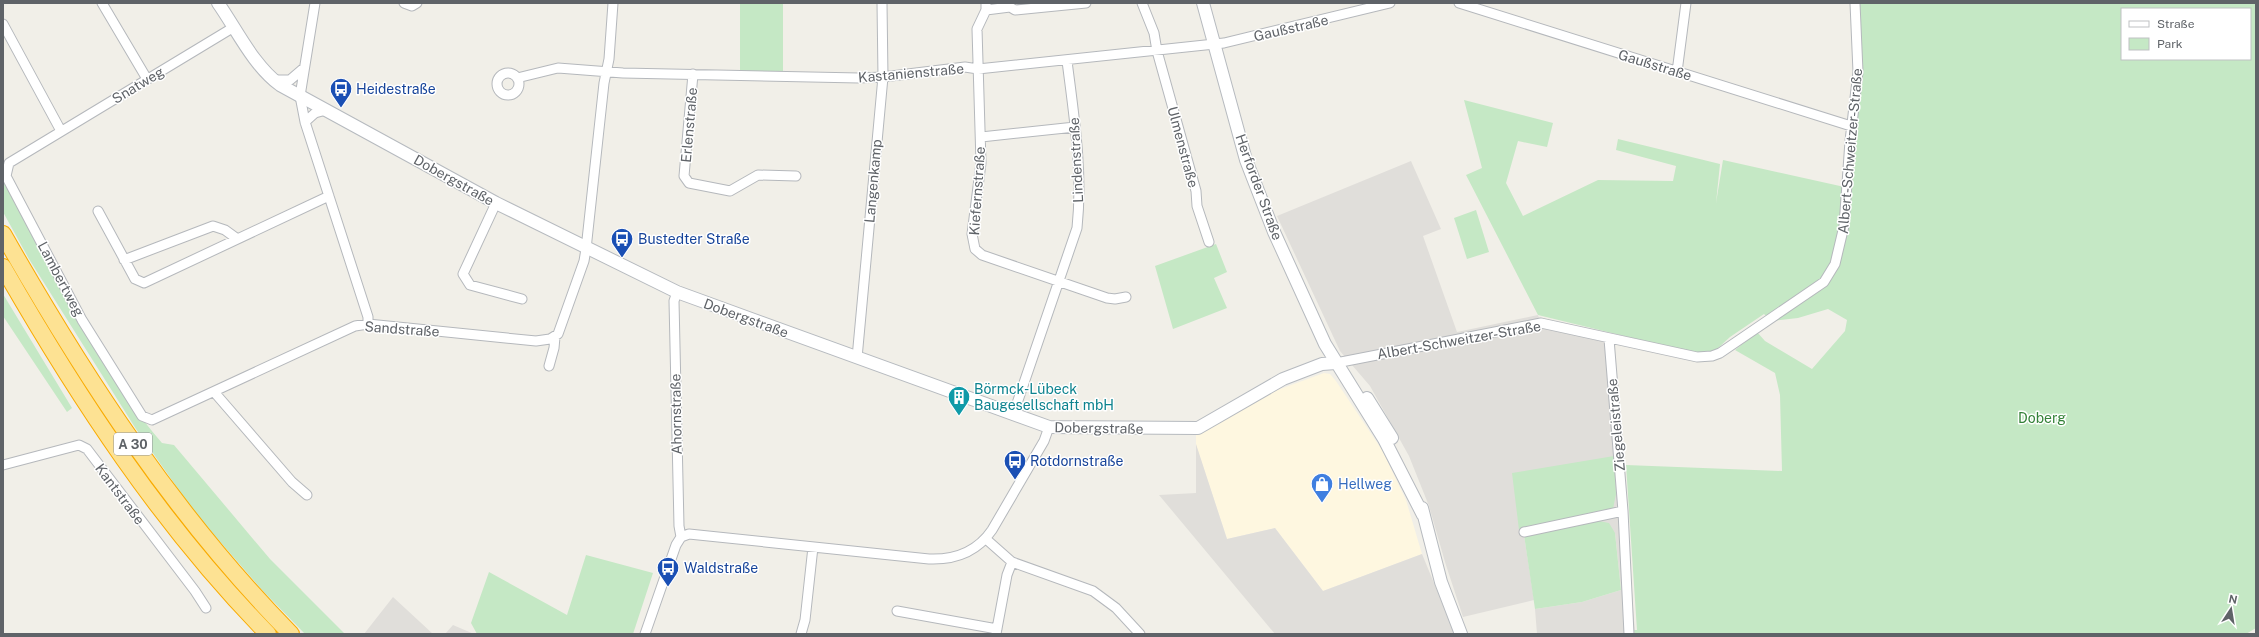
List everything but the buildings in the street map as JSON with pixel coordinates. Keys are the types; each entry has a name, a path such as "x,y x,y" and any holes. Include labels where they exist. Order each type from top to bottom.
{"highway":[{"name":"A 30","path":"3,234 71,351 152,471 213,550 291,634"},
{"name":"A 30","path":"3,267 57,359 138,479 200,558 268,634"}],"street":[{"path":"102,3 147,79"},
{"name":"Dobergstraße","path":"218,3 260,67 273,80 496,203 586,249 677,292 1049,427 1198,428 1283,379 1322,364 1336,363"},
{"path":"315,3 300,96 305,122 368,317 368,324"},
{"path":"404,3 412,6 417,3"},
{"path":"549,366 554,348 555,337 560,330 584,262 604,83 608,72 614,3"},
{"name":"Langenkamp","path":"856,358 883,77 882,3"},
{"path":"986,6 1010,7 1016,10 1086,3"},
{"name":"Ulmenstraße","path":"1142,3 1154,33 1157,51 1196,192 1197,206 1209,242"},
{"name":"Herforder Straße","path":"1203,3 1246,160 1262,206 1324,344 1384,440 1423,515 1441,582 1461,634"},
{"name":"Gaußstraße","path":"1214,44 1314,23 1390,3"},
{"name":"Gaußstraße","path":"1459,3 1851,126"},
{"path":"1677,72 1686,3"},
{"name":"Albert-Schweitzer-Straße","path":"1336,363 1541,324 1697,357 1712,356 1720,353 1824,282 1835,264 1844,226 1851,126 1858,72 1855,3"},
{"name":"Kiefernstraße","path":"986,6 977,29 981,137 979,192 972,234 975,249 982,254 1059,282"},
{"path":"3,24 61,131"},
{"name":"Snatweg","path":"42,142 234,27"},
{"name":"Kastanienstraße","path":"517,78 558,68 608,72 883,77 965,66 978,69 1067,61 1214,44"},
{"name":"Lindenstraße","path":"1013,415 1077,228 1079,170 1067,61"},
{"path":"273,80 290,80 304,68"},
{"name":"Erlenstraße","path":"693,74 684,176 690,183 730,191 758,175 796,176"},
{"path":"305,122 315,114 326,110"},
{"name":"Kiefernstraße","path":"981,137 1075,127"},
{"name":"Lambertweg","path":"42,142 8,163 6,176 82,320 142,416 152,420"},
{"path":"98,211 135,279 144,283 236,238 329,196"},
{"path":"496,203 463,274 470,285 522,299"},
{"path":"124,260 213,226 225,230 236,238"},
{"path":"1059,282 1115,300 1126,297"},
{"name":"Ahornstraße","path":"677,292 674,301 679,526 681,536"},
{"name":"Sandstraße","path":"152,420 355,326 368,324 536,341 544,341 555,337"},
{"name":"Ziegeleistraße","path":"1609,339 1623,511 1629,634"},
{"path":"215,392 292,482 307,495"},
{"path":"656,634 646,632 676,545 681,536 698,534 813,547 943,559 965,554 986,539 1044,442 1049,427"},
{"name":"Kantstraße","path":"3,465 79,445 87,450 195,591 206,608"},
{"path":"1524,532 1623,511"},
{"path":"986,539 1012,562 1093,591 1116,608 1140,634"},
{"path":"801,634 805,620 813,547"},
{"path":"897,611 997,632 1007,575 1012,562"}],"shaded area":[{"path":"1411,161 1441,229 1423,236 1457,332 1538,315 1542,328 1614,343 1635,634 1537,634 1535,609 1582,602 1621,590 1615,533 1524,535 1534,600 1463,617 1429,506 1409,456 1370,386 1340,351 1277,216"},
{"path":"1324,373 1330,374 1336,381 1382,450 1406,500 1422,554 1323,591 1275,528 1227,539 1196,445 1196,433 1269,393"},
{"path":"1196,444 1227,539 1275,528 1323,591 1422,554 1455,634 1275,634 1159,495 1196,493"},
{"path":"393,597 433,634 364,634"},
{"path":"453,625 474,634 445,634"}],"green space":[{"path":"740,3 783,3 783,72 740,71"},
{"name":"Doberg","path":"1860,3 2256,3 2256,628 2246,634 1635,634 1634,630 1637,630 1626,465 1782,471 1780,395 1775,373 1735,350 1757,332 1765,341 1812,369 1845,331 1847,320 1828,309 1798,318 1772,321 1764,314 1730,337 1716,350 1698,354 1538,315 1466,175 1482,168 1464,100 1553,123 1547,147 1518,141 1506,183 1523,216 1598,180 1673,181 1676,166 1616,150 1618,139 1720,164 1716,203 1723,160 1849,188"},
{"path":"3,178 75,315 95,349 138,413 162,443 174,445 270,559 345,634 305,634 263,591 195,513 136,429 29,259 3,212"},
{"path":"1476,210 1489,252 1467,259 1454,218"},
{"path":"1216,244 1227,272 1214,278 1227,308 1173,329 1155,266"},
{"path":"3,294 72,408 67,412 3,316"},
{"path":"1614,456 1616,494 1613,509 1519,530 1512,473"},
{"path":"1599,521 1609,523 1615,533 1621,590 1582,602 1535,609 1524,535"},
{"path":"586,555 653,573 633,634 477,634 471,623 489,572 567,615"}],"place":[{"name":"Heidestraße","path":"341,108"},
{"name":"Bustedter Straße","path":"622,258"},
{"name":"Börmck-Lübeck Baugesellschaft mbH","path":"959,416"},
{"name":"Rotdornstraße","path":"1015,480"},
{"name":"Hellweg","path":"1322,504"},
{"name":"Waldstraße","path":"668,588"}]}
